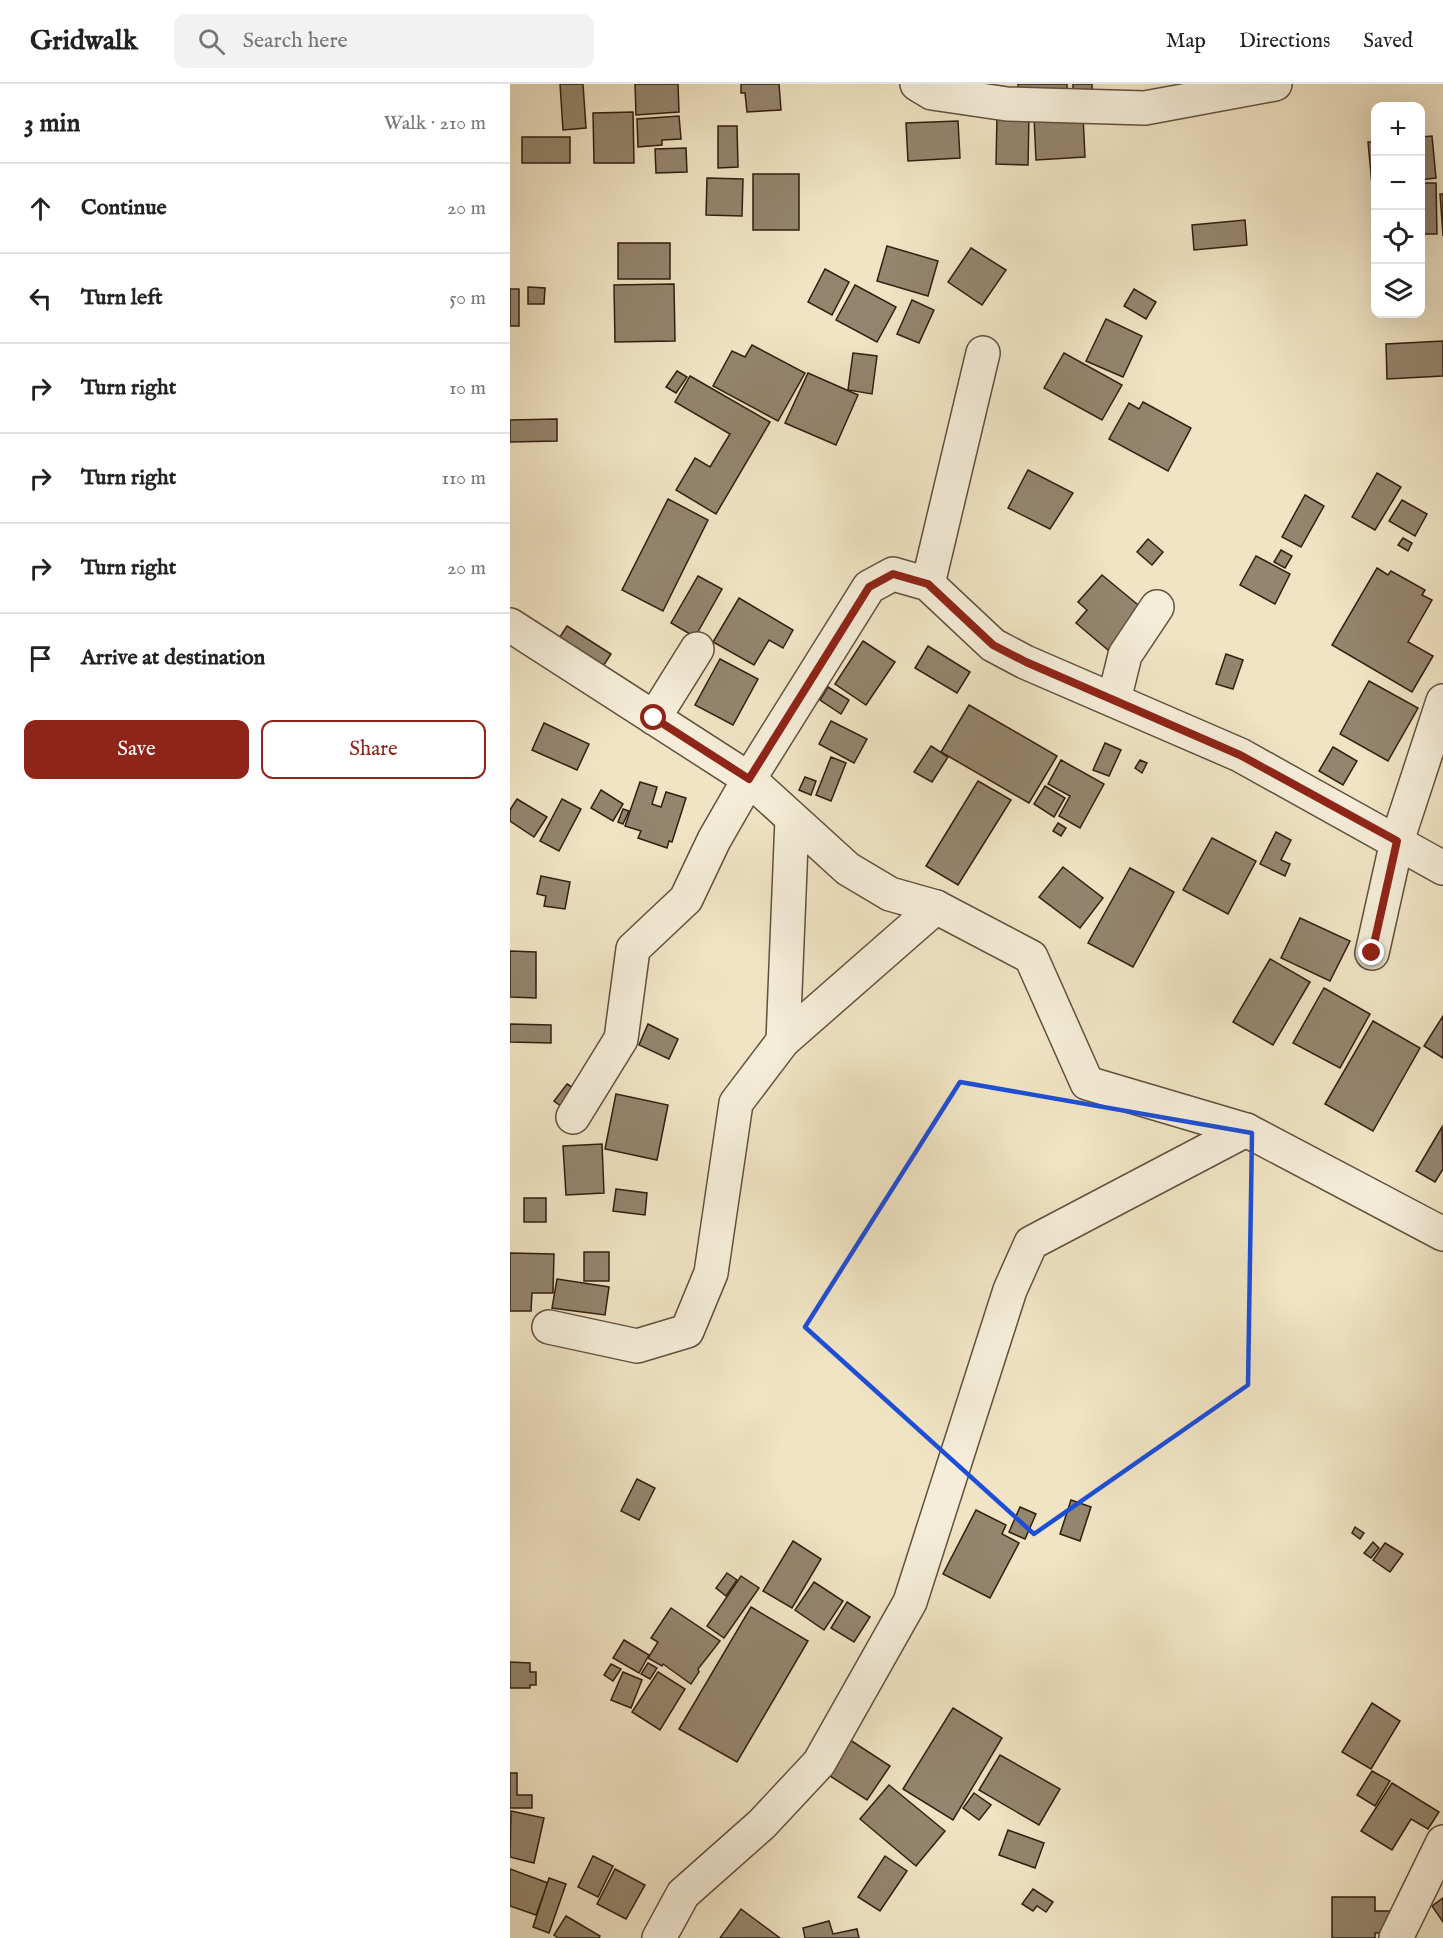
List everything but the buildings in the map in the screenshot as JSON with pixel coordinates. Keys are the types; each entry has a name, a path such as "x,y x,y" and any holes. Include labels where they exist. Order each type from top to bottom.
{"street":[{"path":"917,84 932,93 1007,104 1144,108 1275,84"},
{"path":"928,584 983,353"},
{"path":"573,1117 621,1039 633,949 686,899 714,840 749,779 869,587 893,574 928,584 993,645 1240,755 1443,868"},
{"path":"1114,700 1125,655 1157,607"},
{"path":"510,625 749,779 848,869 890,894 936,907 1031,957 1087,1083 1246,1130 1443,1234"},
{"path":"654,718 697,649"},
{"path":"1372,953 1397,841 1443,701"},
{"path":"783,1041 792,819"},
{"path":"549,1327 637,1346 687,1331 711,1273 736,1103 783,1041 936,907"},
{"path":"659,1938 682,1894 762,1824 819,1763 910,1602 1010,1290 1031,1243 1246,1130"},
{"path":"1396,1938 1443,1842"}],"highlighted area":[{"path":"960,1082 1252,1133 1248,1385 1034,1534 805,1327"}],"route":[{"path":"654,718 749,779 869,587 893,574 928,584 993,645 1026,662 1240,755 1397,841 1372,953"}]}
